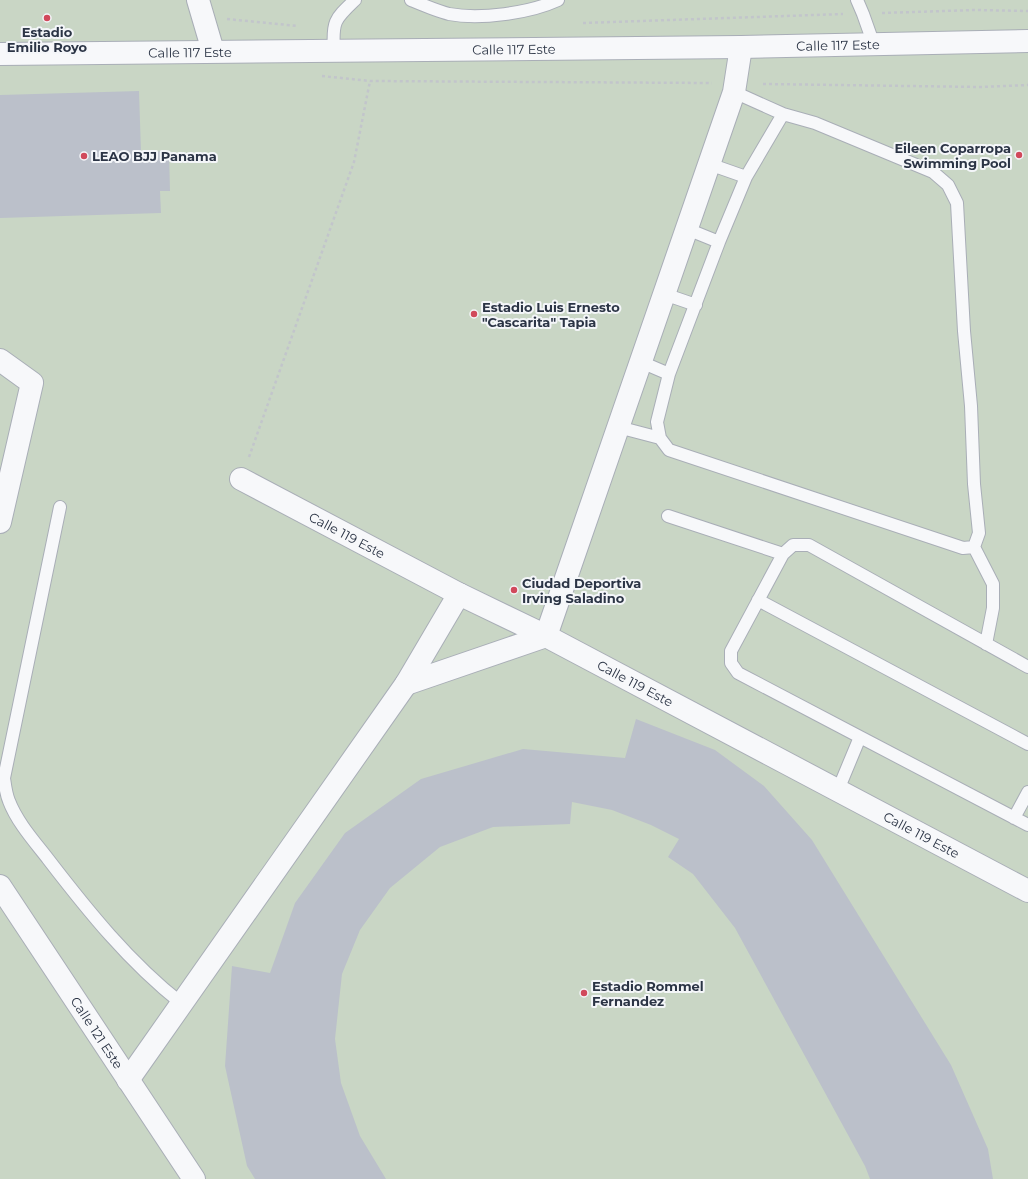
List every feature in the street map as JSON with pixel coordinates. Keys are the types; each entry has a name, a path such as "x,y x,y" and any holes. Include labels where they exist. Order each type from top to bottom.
{"street":[{"path":"198,1 213,51"},
{"name":"Calle 117 Este","path":"0,54 213,51 333,39 741,47 1028,41"},
{"path":"406,684 546,636 736,87 741,47"},
{"path":"0,360 32,383 0,522"},
{"name":"Calle 119 Este","path":"241,479 459,594 546,636 1028,891"},
{"path":"128,1080 406,684 459,594"},
{"name":"Calle 121 Este","path":"0,886 194,1179"}],"lane":[{"path":"333,39 340,15 355,0"},
{"path":"411,0 449,14 497,16 545,6 558,0"},
{"path":"857,0 864,14 874,45"},
{"path":"736,87 783,114 815,123 933,172 948,186 957,203 964,331 971,406 974,484 979,533 974,547 993,584 993,608 986,644"},
{"path":"783,114 746,177 719,242 670,374 657,422 660,438 669,450 963,548 974,547"},
{"path":"709,164 746,177"},
{"path":"687,229 719,242"},
{"path":"664,294 696,305"},
{"path":"641,362 670,374"},
{"path":"618,428 660,438"},
{"path":"60,507 4,778 9,802 32,838 77,898 118,945 166,991 181,1003"},
{"path":"668,516 783,554"},
{"path":"1028,667 809,545 794,545 783,554 730,651 731,663 738,673 1028,825"},
{"path":"758,600 1028,744"},
{"path":"838,790 860,737"},
{"path":"1014,818 1028,792"}],"path":[{"path":"198,1 226,19 333,39"},
{"path":"578,23 975,10 1028,11"},
{"path":"241,479 354,162 370,81 736,87 982,87 1028,85"}],"green space":[{"name":"Ciudad Deportiva Irving Saladino","path":"0,0 1028,0 1028,1179 0,1179"}],"building":[{"name":"LEAO BJJ Panama","path":"139,91 141,152 169,151 170,191 160,191 161,213 0,218 0,95"},
{"path":"636,719 715,750 764,786 812,840 951,1065 988,1149 993,1179 870,1179 865,1166 735,928 693,874 668,857 679,839 651,825 612,810 572,802 570,824 493,827 440,847 390,888 360,930 342,974 335,1039 341,1083 360,1136 386,1179 255,1179 247,1166 225,1066 232,966 270,973 295,903 345,833 421,779 523,749 625,758"}],"place":[{"name":"Estadio Emilio Royo","path":"47,18"},
{"name":"Eileen Coparropa Swimming Pool","path":"1019,155"},
{"name":"LEAO BJJ Panama","path":"84,156"},
{"name":"Estadio Luis Ernesto \"Cascarita\" Tapia","path":"474,314"},
{"name":"Ciudad Deportiva Irving Saladino","path":"514,590"},
{"name":"Estadio Rommel Fernandez","path":"584,993"}]}
